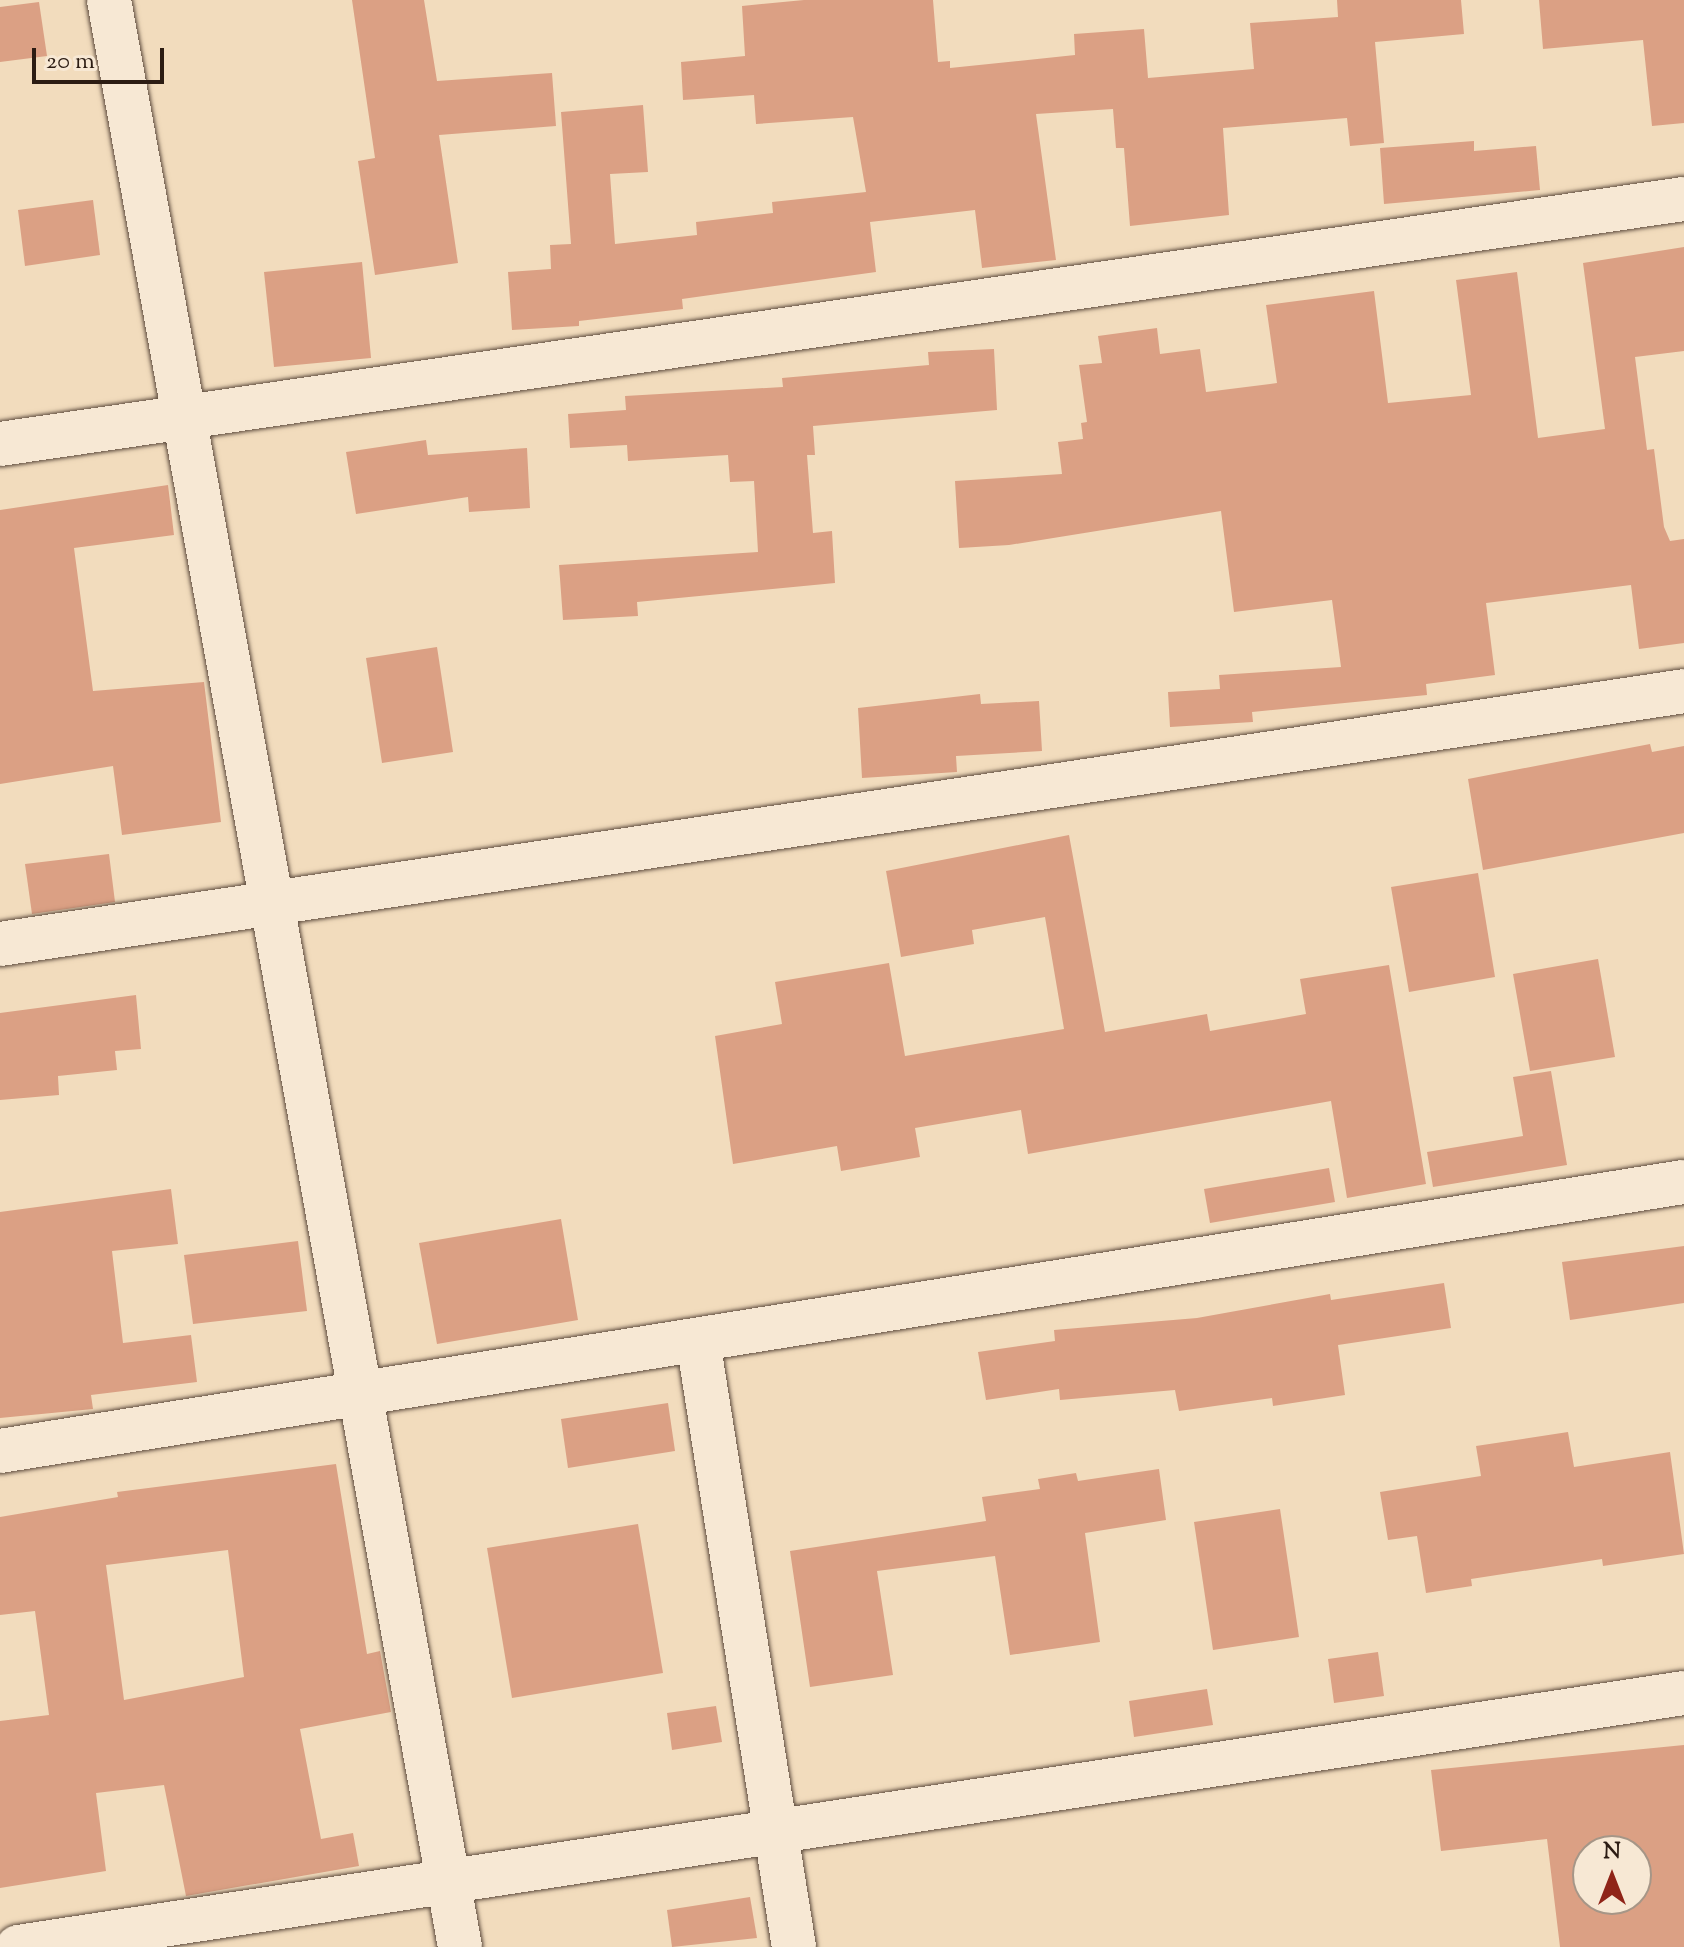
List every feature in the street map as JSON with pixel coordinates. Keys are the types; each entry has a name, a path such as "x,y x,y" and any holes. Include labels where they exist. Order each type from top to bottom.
{"street":[{"path":"109,0 460,1947"},
{"path":"0,444 184,414 1684,199"},
{"path":"0,944 271,899 1684,691"},
{"path":"0,1451 1684,1182"},
{"path":"698,1341 794,1947"},
{"path":"18,1947 1684,1693"}],"building":[{"path":"352,0 424,0 437,81 552,73 556,126 439,135 458,263 375,275 358,161 375,158"},
{"path":"804,0 933,0 938,62 950,61 950,68 1075,55 1074,34 1144,29 1148,78 1254,69 1250,23 1338,17 1337,0 1461,0 1464,34 1375,42 1384,143 1350,146 1347,118 1223,128 1229,215 1130,226 1124,148 1116,148 1113,109 1036,114 1056,260 982,268 975,210 870,222 876,272 682,299 683,309 579,321 579,326 512,330 508,272 551,269 550,245 571,244 561,112 643,105 648,172 610,174 615,244 697,235 696,222 773,213 772,202 866,192 853,117 756,124 754,95 683,100 681,62 745,56 742,6"},
{"path":"1539,0 1684,0 1684,123 1652,126 1643,40 1543,49"},
{"path":"39,2 47,56 0,62 0,7"},
{"path":"1474,141 1474,151 1536,146 1540,190 1384,204 1380,148"},
{"path":"93,200 100,255 25,266 18,210"},
{"path":"1684,247 1684,351 1635,357 1647,450 1654,449 1664,527 1670,541 1684,539 1684,643 1639,649 1631,585 1486,603 1495,675 1426,684 1427,695 1252,712 1253,722 1170,727 1168,692 1220,689 1219,675 1341,667 1332,600 1234,612 1221,511 1009,545 959,548 955,481 1062,474 1058,442 1083,439 1081,423 1087,422 1079,365 1102,363 1098,336 1157,328 1160,354 1200,349 1206,392 1277,383 1266,305 1374,291 1388,403 1471,395 1456,280 1517,272 1538,438 1605,429 1583,263"},
{"path":"362,262 371,358 274,367 264,272"},
{"path":"994,349 997,410 813,426 815,455 807,455 813,533 832,531 835,583 637,602 638,616 563,620 559,565 758,552 754,481 730,482 728,455 628,461 627,445 570,448 568,414 626,410 625,396 783,387 782,378 929,365 928,352"},
{"path":"426,440 428,455 527,448 530,508 469,512 468,497 356,514 346,452"},
{"path":"168,485 174,535 74,548 93,691 204,682 221,822 122,835 113,766 0,784 0,510"},
{"path":"437,647 453,752 382,763 366,658"},
{"path":"980,694 981,704 1039,701 1042,751 956,756 957,772 862,778 858,708"},
{"path":"1650,744 1652,752 1684,746 1684,833 1483,870 1468,779"},
{"path":"1069,835 1105,1032 1207,1014 1210,1031 1306,1014 1300,979 1389,965 1426,1184 1347,1198 1331,1101 1028,1154 1021,1110 915,1128 920,1157 841,1171 837,1146 733,1164 715,1036 782,1024 775,982 889,963 905,1056 1064,1029 1045,917 972,930 974,944 901,957 886,871"},
{"path":"109,854 115,902 32,914 25,864"},
{"path":"1478,873 1495,977 1409,992 1391,887"},
{"path":"1598,959 1615,1057 1530,1071 1513,974"},
{"path":"136,995 141,1049 115,1051 117,1070 58,1076 59,1095 0,1100 0,1013"},
{"path":"1551,1071 1567,1165 1433,1187 1427,1152 1523,1136 1513,1077"},
{"path":"1329,1168 1335,1202 1210,1223 1204,1189"},
{"path":"171,1189 178,1244 112,1251 123,1343 191,1335 197,1382 91,1395 93,1409 0,1418 0,1212"},
{"path":"561,1219 578,1320 437,1344 419,1243"},
{"path":"298,1241 307,1311 193,1324 184,1255"},
{"path":"1684,1246 1684,1303 1570,1320 1562,1262"},
{"path":"1444,1283 1451,1328 1338,1345 1345,1395 1273,1406 1272,1398 1179,1411 1175,1390 1060,1400 1059,1389 986,1400 978,1352 1055,1341 1054,1330 1197,1318 1330,1294 1331,1300"},
{"path":"668,1403 675,1451 568,1468 561,1419"},
{"path":"1568,1432 1574,1467 1670,1452 1684,1554 1603,1566 1602,1559 1471,1579 1472,1586 1426,1593 1417,1536 1388,1540 1380,1492 1481,1476 1476,1446"},
{"path":"336,1464 367,1654 380,1651 391,1712 300,1729 321,1839 353,1833 359,1866 186,1896 164,1785 96,1793 106,1871 0,1888 0,1721 49,1715 35,1611 0,1615 0,1517 118,1497 117,1492","holes":["228,1550 244,1677 124,1700 106,1565"]},
{"path":"1159,1469 1166,1520 1085,1533 1100,1642 1010,1655 995,1556 877,1571 893,1675 810,1687 790,1551 986,1521 982,1497 1040,1489 1038,1479 1076,1473 1078,1481"},
{"path":"1280,1509 1299,1637 1213,1650 1194,1522"},
{"path":"638,1524 663,1673 512,1698 487,1548"},
{"path":"1378,1652 1384,1696 1334,1703 1328,1659"},
{"path":"1207,1689 1213,1725 1134,1737 1129,1701"},
{"path":"716,1706 722,1742 672,1750 667,1713"},
{"path":"1684,1745 1684,1947 1560,1947 1547,1839 1441,1851 1431,1770"},
{"path":"750,1897 757,1938 672,1947 667,1910"}]}
